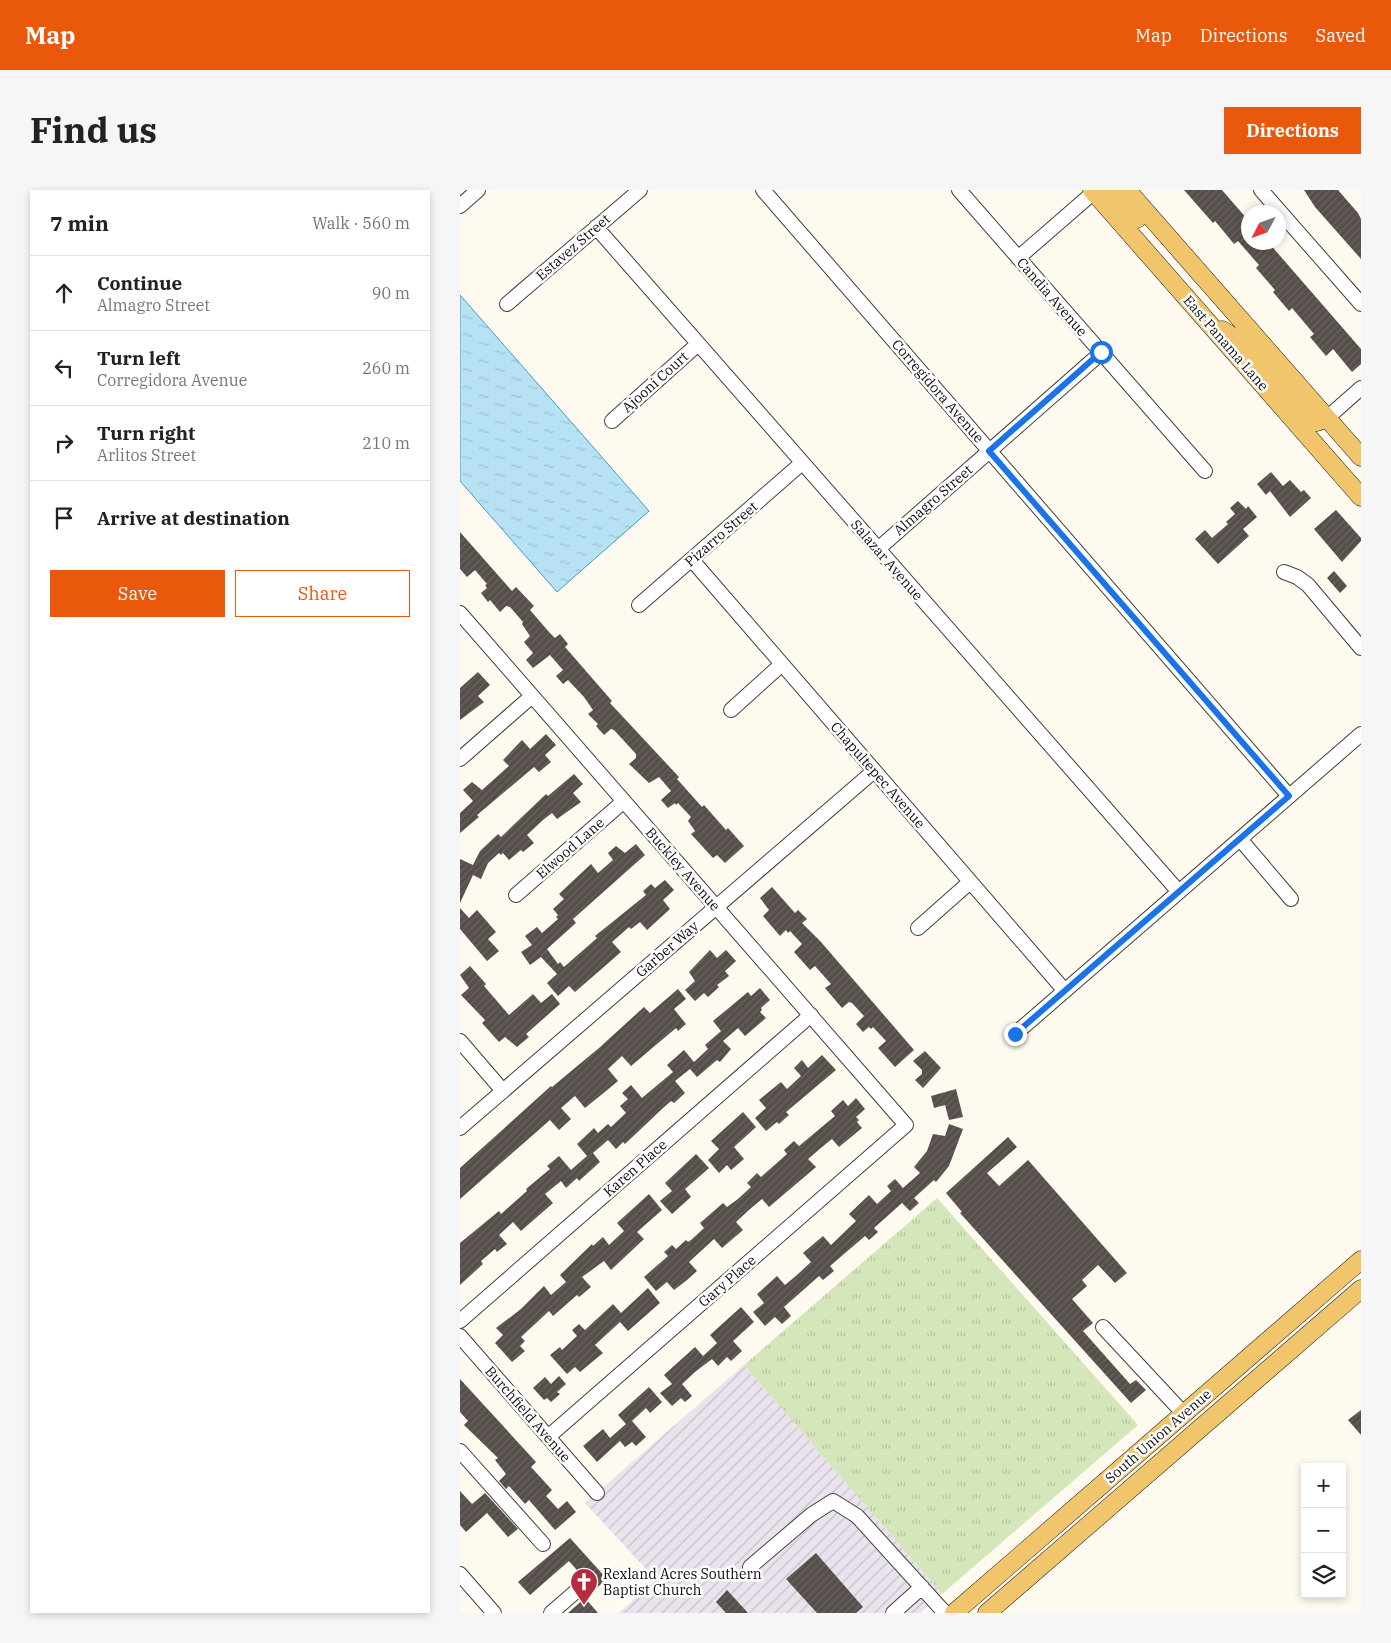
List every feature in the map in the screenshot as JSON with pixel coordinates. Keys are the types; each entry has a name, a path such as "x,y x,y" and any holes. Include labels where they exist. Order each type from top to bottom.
{"main road":[{"path":"1093,191 1099,190 1110,194 1122,202 1177,264 1217,292"},
{"name":"East Panama Lane","path":"1127,190 1361,457"},
{"name":"East Panama Lane","path":"1093,191 1361,497"},
{"path":"1210,325 1230,333 1246,345 1308,416 1317,422 1327,418"},
{"name":"South Union Avenue","path":"954,1613 1361,1260"},
{"name":"South Union Avenue","path":"988,1613 1361,1289"},
{"path":"1220,1410 1226,1391 1293,1332 1295,1317"},
{"path":"1124,1495 1126,1478 1183,1427 1184,1414"}],"street":[{"path":"460,206 478,190"},
{"name":"Estavez Street","path":"507,304 640,190"},
{"name":"Corregidora Avenue","path":"763,190 1289,796"},
{"name":"Candia Avenue","path":"959,190 1205,471"},
{"path":"1261,190 1361,304"},
{"path":"1018,258 1093,191"},
{"name":"Salazar Avenue","path":"596,227 1179,892"},
{"name":"Ajooni Court","path":"612,421 698,344"},
{"name":"Almagro Street","path":"878,549 1101,352"},
{"path":"1327,418 1361,388"},
{"name":"Pizarro Street","path":"639,605 802,463"},
{"name":"Chapultepec Avenue","path":"692,560 1065,991"},
{"path":"1284,572 1297,577 1308,585 1361,648"},
{"name":"Buckley Avenue","path":"460,613 906,1125"},
{"path":"731,710 782,664"},
{"path":"460,759 532,696"},
{"path":"1015,1034 1361,734"},
{"name":"Garber Way","path":"460,1128 874,771"},
{"name":"Elwood Lane","path":"516,895 624,801"},
{"path":"1240,839 1291,899"},
{"path":"918,928 970,882"},
{"name":"Karen Place","path":"460,1321 811,1015"},
{"path":"460,1041 503,1091"},
{"name":"Gary Place","path":"548,1437 906,1125"},
{"path":"1104,1327 1184,1414"},
{"name":"Burchfield Avenue","path":"460,1336 597,1493"},
{"path":"460,1451 543,1544"},
{"path":"750,1567 811,1515 833,1501 857,1516 945,1613"},
{"path":"463,1583 494,1613"},
{"path":"551,1613 581,1587"},
{"path":"892,1613 922,1587"}],"shaded area":[{"path":"744,1365 942,1594 920,1613 619,1613 656,1580 585,1503"}],"green space":[{"path":"937,1198 1138,1425 942,1594 744,1365"}],"water":[{"path":"460,295 649,511 557,592 460,481"}],"building":[{"path":"1184,190 1222,190 1241,212 1241,244 1238,241 1234,244 1215,221 1213,223"},
{"path":"1304,190 1338,190 1358,213 1361,219 1361,259 1315,207"},
{"path":"1246,250 1275,250 1361,349 1361,364 1352,372 1333,349 1326,356 1310,337 1314,334 1292,308 1289,311 1273,292 1275,290 1256,268 1259,265"},
{"path":"1271,472 1283,486 1290,480 1301,492 1304,490 1311,498 1290,517 1270,491 1266,495 1257,484"},
{"path":"1238,501 1246,509 1248,506 1257,517 1243,529 1249,536 1218,564 1195,539 1205,530 1212,538 1228,524 1226,522 1235,514 1230,508"},
{"path":"1336,510 1361,538 1361,541 1342,562 1314,529"},
{"path":"460,532 512,591 516,587 534,606 530,610 549,632 555,638 560,634 568,644 565,647 612,701 610,703 679,777 677,779 702,807 704,805 726,830 728,828 744,846 725,863 717,855 713,858 691,834 695,831 688,821 691,817 678,803 668,808 661,800 671,791 659,777 649,783 629,764 636,758 636,754 614,730 611,729 604,735 596,726 598,724 588,714 593,710 584,697 568,680 563,684 556,676 563,670 550,655 533,668 526,660 533,653 524,642 530,636 522,624 523,622 510,607 506,606 500,612 490,600 488,602 481,593 487,588 485,585 487,584 475,570 467,577 460,569"},
{"path":"1334,571 1347,586 1340,593 1327,578"},
{"path":"478,672 490,685 478,696 484,702 460,720 460,688"},
{"path":"546,734 556,745 545,755 551,762 539,772 534,767 477,815 479,817 460,833 460,813 473,801 463,790 472,782 482,790 509,766 503,760 522,740 530,749"},
{"path":"574,774 583,784 573,793 581,802 557,819 552,813 543,820 527,835 534,843 523,852 521,850 509,860 503,853 501,855 499,853 488,863 481,879 473,875 460,903 460,859 473,865 480,851 498,834 501,837 546,794 548,796"},
{"path":"636,844 645,855 573,919 576,923 547,949 558,964 560,962 564,967 597,938 595,936 646,895 643,891 651,884 655,888 665,880 674,890 663,900 670,909 647,930 640,922 631,929 629,927 612,942 621,952 575,992 569,986 558,996 547,983 557,974 541,957 530,965 521,952 532,945 525,936 537,927 542,933 558,919 556,917 558,915 553,909 564,899 559,894 591,864 598,873 613,860 608,853 616,846 625,853"},
{"path":"772,887 795,913 798,910 807,919 802,923 821,942 914,1050 895,1067 878,1048 886,1041 873,1027 871,1029 869,1027 863,1032 856,1024 864,1016 852,1003 849,1002 842,1008 825,988 831,984 815,966 810,970 794,952 802,944 790,931 788,933 786,930 780,936 763,916 769,910 760,898"},
{"path":"460,908 469,918 477,910 496,932 488,939 499,951 487,961 460,929"},
{"path":"710,950 717,958 726,950 736,961 725,971 729,976 717,985 719,987 708,997 704,993 695,1001 685,990 695,981 689,972"},
{"path":"470,966 486,984 484,986 509,1015 533,994 541,1003 552,994 560,1004 526,1034 529,1037 517,1047 505,1037 499,1042 482,1023 485,1020 461,995 469,988 460,975"},
{"path":"760,988 770,1000 761,1008 760,1012 766,1018 745,1036 738,1028 723,1041 731,1049 720,1062 717,1060 697,1077 690,1069 675,1081 685,1093 674,1103 671,1101 625,1144 623,1142 616,1149 608,1140 593,1153 600,1162 579,1181 577,1178 566,1188 561,1181 545,1194 553,1203 521,1231 513,1222 499,1235 507,1244 497,1252 495,1249 481,1261 483,1264 460,1285 460,1243 499,1211 501,1214 527,1191 526,1189 550,1169 547,1166 559,1156 571,1170 587,1156 577,1144 594,1128 598,1133 608,1124 611,1127 626,1113 620,1106 628,1099 622,1093 631,1085 642,1098 673,1072 667,1065 684,1050 694,1062 708,1049 705,1045 721,1031 713,1021 748,992 751,996"},
{"path":"678,989 686,999 674,1009 686,1024 678,1031 676,1028 631,1066 622,1056 608,1069 618,1081 585,1108 575,1096 561,1108 571,1119 559,1130 550,1120 460,1199 460,1168 551,1086 599,1048 644,1007 650,1013"},
{"path":"925,1051 941,1068 923,1088 915,1080 922,1074 922,1070 913,1061"},
{"path":"822,1055 836,1070 786,1112 789,1115 779,1124 777,1122 766,1131 755,1118 766,1108 759,1100 781,1082 787,1089 801,1076 794,1068 802,1060 808,1068"},
{"path":"956,1089 963,1117 949,1120 945,1105 934,1108 931,1096"},
{"path":"856,1098 865,1109 856,1117 859,1120 857,1122 862,1128 839,1147 832,1139 808,1159 816,1167 769,1207 762,1199 750,1209 736,1222 743,1230 722,1248 714,1239 689,1262 697,1271 687,1280 674,1290 667,1282 656,1291 644,1277 668,1256 664,1252 672,1245 676,1249 686,1240 688,1242 691,1240 704,1228 700,1223 723,1203 727,1207 738,1199 751,1187 747,1183 757,1173 761,1177 787,1154 784,1150 794,1141 799,1146 835,1116 831,1111 843,1100 848,1106"},
{"path":"743,1112 756,1127 734,1147 744,1159 731,1170 727,1165 719,1173 708,1160 719,1149 711,1141"},
{"path":"949,1124 963,1129 949,1166 936,1182 934,1180 914,1198 919,1203 910,1211 902,1203 874,1228 878,1232 869,1240 865,1236 830,1266 834,1271 823,1280 819,1276 784,1307 791,1316 782,1324 775,1317 765,1326 753,1312 764,1303 757,1294 777,1276 785,1285 797,1275 811,1262 803,1253 823,1236 831,1245 856,1221 849,1214 869,1195 877,1204 891,1191 887,1186 895,1179 903,1188 920,1173 914,1167 927,1151 933,1134 945,1136"},
{"path":"1008,1137 1017,1147 987,1173 999,1186 1028,1160 1127,1273 1115,1283 1098,1265 1082,1280 1087,1286 1072,1299 1093,1323 1083,1331 1130,1384 1136,1380 1146,1390 1131,1403 960,1213 962,1212 946,1193"},
{"path":"696,1154 709,1168 685,1189 691,1197 672,1214 660,1201 672,1191 665,1183"},
{"path":"649,1194 662,1210 637,1232 644,1239 611,1270 604,1261 582,1277 591,1287 579,1297 577,1295 553,1316 549,1311 521,1337 525,1341 520,1346 525,1351 512,1362 495,1343 503,1335 496,1328 521,1309 544,1286 551,1295 566,1282 560,1275 592,1244 593,1246 603,1237 609,1245 624,1231 617,1223"},
{"path":"648,1288 660,1303 628,1331 620,1322 595,1345 603,1353 580,1372 575,1367 567,1374 550,1355 560,1347 562,1350 577,1336 572,1330 579,1324 585,1330 613,1304 621,1313"},
{"path":"741,1307 754,1322 733,1341 742,1351 731,1361 727,1357 718,1366 712,1359 695,1372 682,1384 692,1396 685,1402 681,1398 672,1406 660,1393 672,1384 664,1375 695,1347 703,1356 717,1343 710,1335"},
{"path":"559,1376 566,1384 557,1392 560,1394 551,1402 547,1398 544,1400 533,1388 545,1377 551,1384"},
{"path":"460,1379 536,1462 531,1467 552,1490 546,1496 558,1509 567,1501 576,1512 555,1530 529,1500 525,1504 509,1486 506,1489 499,1481 506,1474 495,1460 498,1458 464,1425 468,1421 460,1412"},
{"path":"649,1387 662,1402 650,1413 646,1408 632,1421 646,1437 636,1446 632,1442 625,1447 620,1441 597,1462 583,1446 603,1429 610,1438 626,1424 618,1415"},
{"path":"1361,1410 1361,1435 1348,1420"},
{"path":"460,1491 472,1504 485,1493 518,1529 508,1537 487,1513 466,1532 460,1525"},
{"path":"570,1538 607,1579 594,1590 569,1561 530,1595 518,1582"},
{"path":"816,1553 863,1607 856,1613 817,1613 786,1579"},
{"path":"727,1590 748,1613 726,1613 716,1602"},
{"name":"Rexland Acres Southern Baptist Church","path":"585,1598 598,1613 568,1613"}],"place":[{"name":"Rexland Acres Southern Baptist Church","path":"584,1606"}],"route":[{"path":"1015,1034 1289,796 989,451 1101,352"}]}
